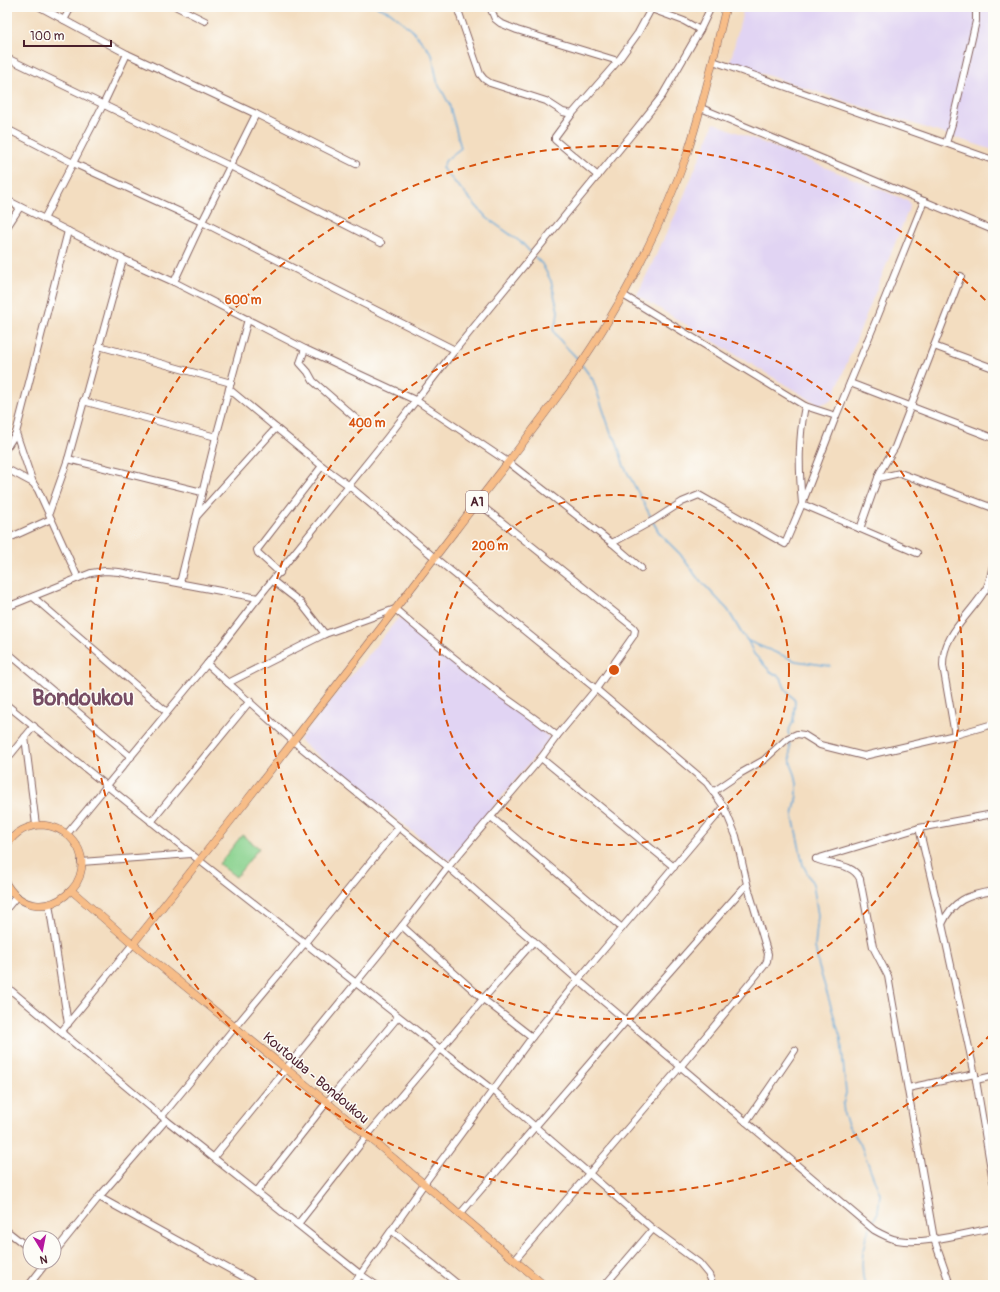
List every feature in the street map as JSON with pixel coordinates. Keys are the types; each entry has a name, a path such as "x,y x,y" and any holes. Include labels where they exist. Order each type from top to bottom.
{"main road":[{"name":"A1","path":"132,944 200,862 294,741 508,462 578,368 596,341 623,295 654,234 671,195 686,156 701,108 726,7"},
{"path":"7,886 17,896 32,904 48,904 61,900 72,891 80,878 81,862 77,847 67,834 53,827 36,826 21,831 8,842"},
{"name":"Koutouba - Bondoukou","path":"72,891 132,944 327,1102 366,1137 544,1285"}],"street":[{"path":"40,7 127,54 256,114 356,164"},
{"path":"64,20 71,7"},
{"path":"177,7 205,21"},
{"path":"457,7 478,67 484,79 490,83 546,102 563,112 572,114"},
{"path":"490,7 495,19 500,23 517,30 618,61"},
{"path":"67,834 207,664 348,485 417,401 455,350 662,96 700,30 711,7"},
{"path":"946,143 952,124 976,21 976,7"},
{"path":"598,176 555,140 555,137 572,114 618,61 638,33 648,8 684,21 700,30"},
{"path":"44,219 103,105 127,54"},
{"path":"7,58 230,166 381,243"},
{"path":"713,61 993,160"},
{"path":"701,108 993,230"},
{"path":"174,282 256,114"},
{"path":"7,129 73,163 202,222 455,350"},
{"path":"7,200 123,259 174,282 305,349 417,401 508,462 612,543 640,568"},
{"path":"612,543 654,520 682,502 699,495 785,544 924,201"},
{"path":"7,227 20,207"},
{"path":"7,447 16,433 68,231"},
{"path":"7,538 50,516 68,459 123,259"},
{"path":"860,529 878,478 895,447 961,276"},
{"path":"623,295 805,406 836,416"},
{"path":"180,583 216,437 248,319"},
{"path":"98,346 230,386 276,428 322,466 348,485 434,558 596,689 707,783 724,807 736,836 747,884 768,954 767,961 681,1066 515,1260"},
{"path":"934,346 993,368"},
{"path":"305,349 300,363 308,372 313,381 360,422"},
{"path":"850,383 993,438"},
{"path":"83,401 216,437"},
{"path":"802,504 799,446 805,406"},
{"path":"196,518 276,428"},
{"path":"16,433 33,483 50,516 78,578"},
{"path":"68,459 202,492"},
{"path":"280,573 258,553 257,550 322,466"},
{"path":"7,469 33,483"},
{"path":"878,478 900,474 993,508"},
{"path":"214,1157 402,926 448,867 541,758 557,736 596,689 634,635 635,630 633,627 477,502"},
{"path":"802,504 917,553"},
{"path":"955,735 943,666 943,655 947,643 990,586 993,566"},
{"path":"7,607 91,573 105,571 119,572 258,598"},
{"path":"273,581 300,602 325,634"},
{"path":"33,597 167,712"},
{"path":"228,683 325,634 395,609 450,655 507,699 543,723 557,736"},
{"path":"7,652 131,757"},
{"path":"207,664 294,741 448,867 578,980 874,1230 885,1237 897,1240 923,1241 993,1228"},
{"path":"151,822 250,701"},
{"path":"7,705 200,862 494,1091 653,1229 698,1263 709,1275 713,1285"},
{"path":"713,792 741,772 764,760 788,738 797,734 804,735 820,745 860,756 955,735 993,724"},
{"path":"7,759 34,726"},
{"path":"25,737 36,826"},
{"path":"541,758 674,867"},
{"path":"353,1285 424,1184 494,1091 532,1037 578,980 724,807"},
{"path":"950,1285 934,1239 888,976 873,947 860,879 858,874 852,869 816,859 919,828 993,814"},
{"path":"491,817 622,928"},
{"path":"62,1243 164,1118 235,1027 399,827"},
{"path":"919,828 976,1077 991,1154 993,1182"},
{"path":"81,862 191,854"},
{"path":"460,1214 626,1020 747,884"},
{"path":"942,924 947,913 966,897 993,891"},
{"path":"7,908 17,896"},
{"path":"48,904 68,1024"},
{"path":"402,926 483,999 532,1037"},
{"path":"298,1224 366,1137 534,941"},
{"path":"61,1032 132,944"},
{"path":"7,987 164,1118 360,1274 376,1285"},
{"path":"257,1191 327,1102 398,1017"},
{"path":"746,1122 795,1050"},
{"path":"908,1088 976,1077 993,1076"},
{"path":"99,1197 258,1285"},
{"path":"605,1285 653,1229"},
{"path":"7,1230 22,1242"},
{"path":"391,1230 459,1285"},
{"path":"29,1285 41,1270"}],"shaded area":[{"path":"744,7 993,7 993,150 730,63"},
{"path":"714,123 909,201 910,206 832,400 819,405 637,295 681,203"},
{"path":"399,617 550,738 449,861 299,740"}],"green space":[{"path":"242,835 259,848 236,877 219,864"}],"waterway":[{"path":"377,7 390,12 412,30 432,54 437,81 449,104 461,148 446,160 442,168 487,218 522,243 532,254"},
{"path":"535,257 542,264 551,281 558,311 557,321 553,329 555,334 580,362"},
{"path":"582,365 593,380 611,433 616,440 624,466 652,519"},
{"path":"653,522 660,534 680,554 696,576 728,610 742,634 748,641 754,654 770,671 781,678 785,688 795,701 793,722 788,732 789,735"},
{"path":"748,641 796,661 830,666"},
{"path":"789,739 791,764 797,784 797,795 793,816 803,865 813,884 818,915 815,947 819,967 841,1039 846,1093 843,1104 844,1115 848,1125 860,1143 880,1194 878,1212 871,1225"},
{"path":"865,1285 862,1264 865,1241 870,1228"}],"district":[{"name":"Bondoukou","path":"83,698"}]}
